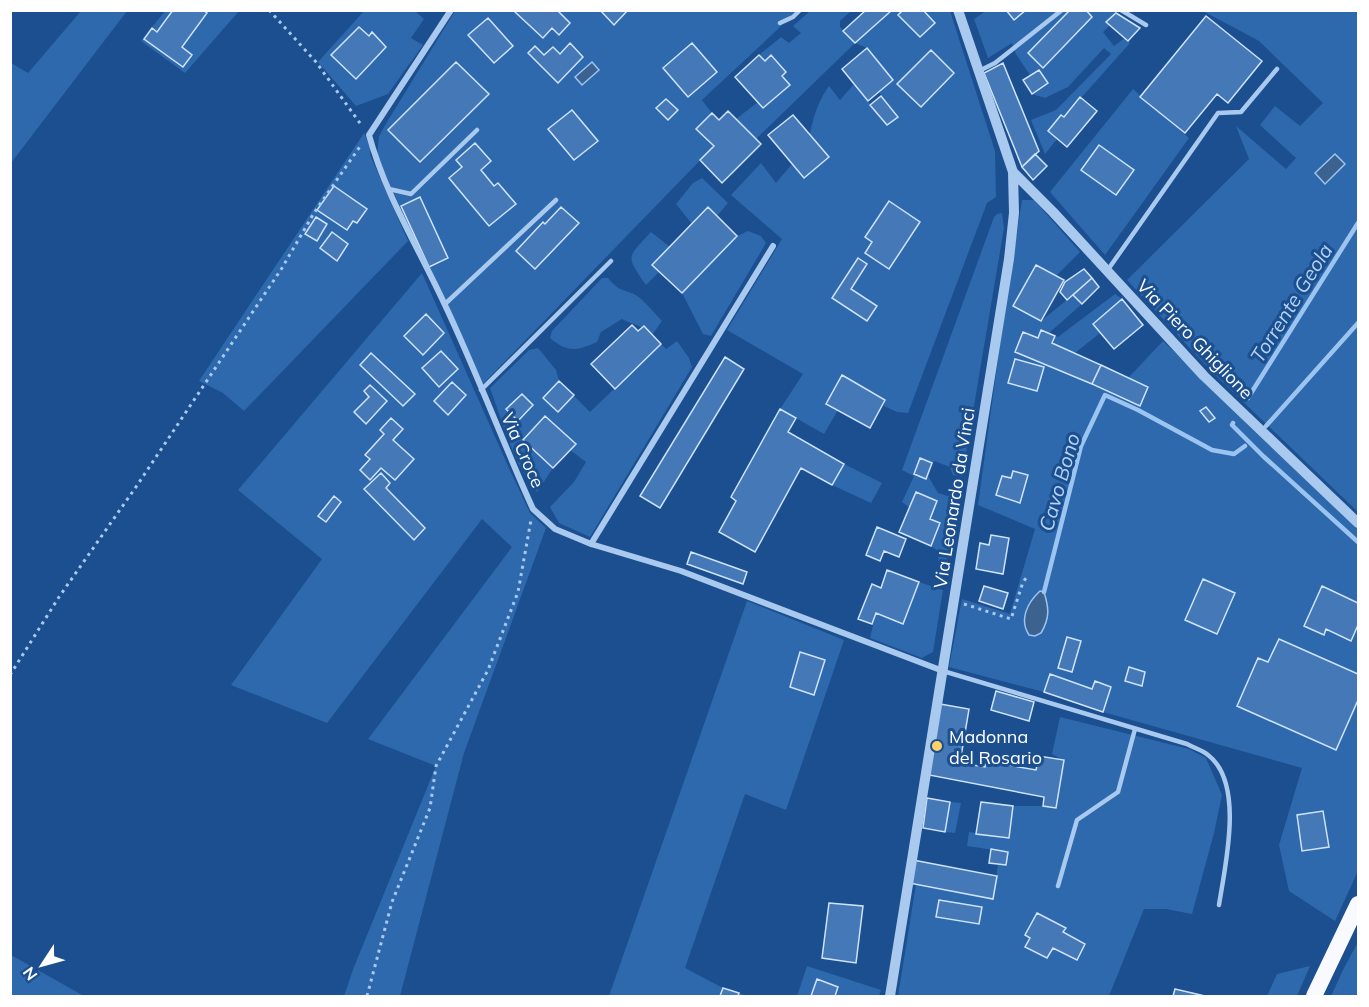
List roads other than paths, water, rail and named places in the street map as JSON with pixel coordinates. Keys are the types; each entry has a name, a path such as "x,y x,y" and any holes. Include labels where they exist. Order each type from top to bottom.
{"highway":[{"path":"1314,996 1359,904"}],"street":[{"name":"Via Croce","path":"450,10 369,135 375,158 445,304 533,509 555,529 591,544 681,571 943,671"},
{"name":"Via Leonardo da Vinci","path":"890,996 1009,259 1014,213 1012,172 958,10"},
{"name":"Via Piero Ghiglione","path":"1012,172 1053,212 1204,376 1359,523"},
{"path":"591,544 772,246"}],"lane":[{"path":"780,23 793,17 800,10"},
{"path":"978,71 995,63 1062,10"},
{"path":"1121,10 1146,25"},
{"path":"1107,271 1218,113 1241,112 1277,69"},
{"path":"389,189 411,194 477,130"},
{"path":"445,304 555,200"},
{"path":"481,391 611,261"},
{"path":"943,671 1187,744 1208,755 1221,771 1229,798 1229,837 1219,905"},
{"path":"1058,886 1077,820 1118,792 1135,729"}],"waterway":[{"name":"Torrente Geola","path":"1248,398 1358,223"},
{"name":"Cavo Bono","path":"1266,426 1358,323"},
{"name":"Cavo Bono","path":"1044,592 1081,446 1105,395 1212,450 1234,454 1245,446"},
{"name":"Torrente Geola","path":"1233,423 1232,425 1263,456 1358,542"}],"place":[{"name":"Madonna del Rosario","path":"937,746"}]}
